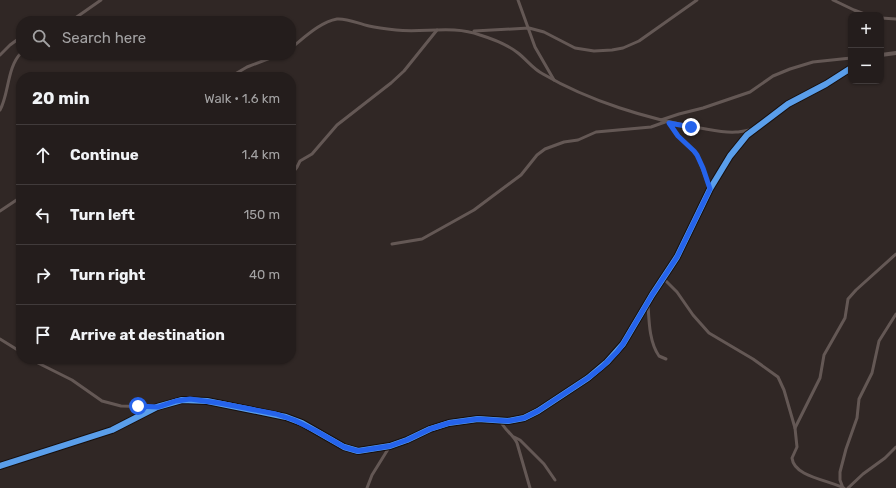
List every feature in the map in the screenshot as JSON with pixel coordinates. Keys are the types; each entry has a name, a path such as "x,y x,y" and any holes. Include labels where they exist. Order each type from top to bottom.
{"street":[{"path":"78,16 101,0"},
{"path":"518,0 535,47 554,80"},
{"path":"470,32 529,28 544,32 575,48 594,51 612,50 623,48 639,41 696,0"},
{"path":"833,0 859,12"},
{"path":"884,18 896,19"},
{"path":"296,44 320,27 337,19 344,19 383,28 420,31 445,29 470,32 490,38 515,51 531,66 554,80 598,100 667,122 730,132 754,129"},
{"path":"296,168 300,161 312,154 337,125 404,71 437,30"},
{"path":"0,55 16,41"},
{"path":"884,55 896,53"},
{"path":"0,110 16,58"},
{"path":"661,120 750,92 773,76 790,69 813,62 848,58"},
{"path":"238,72 265,60"},
{"path":"0,466 112,430 158,407 182,400 207,401 290,418 350,449 364,451 390,446 430,429 449,423 478,419 517,420 530,415 602,367 623,344 652,295 677,257 710,189 730,156 742,140 754,129 788,104 826,84 848,70"},
{"path":"667,122 678,136 697,155 710,189"},
{"path":"392,244 422,239 469,214 486,203 522,175 537,155 545,149 564,142 578,140 596,132 651,127 667,122"},
{"path":"0,211 16,200"},
{"path":"795,428 820,378 824,355 845,318 849,297 896,254"},
{"path":"664,278 709,333 753,359 778,377 784,390 795,428 797,447 792,458 796,467 808,475 844,488"},
{"path":"648,304 649,325 655,350 659,356 666,359"},
{"path":"844,488 840,480 840,472 857,418 859,399 872,373 879,341 896,314"},
{"path":"0,339 16,349"},
{"path":"40,364 72,380 102,401 121,406 158,407"},
{"path":"500,420 506,430 544,464 554,480"},
{"path":"514,437 520,449 530,488"},
{"path":"367,488 372,474 390,446"},
{"path":"848,488 885,458 896,447"}],"cycle path":[{"path":"0,466 112,430 157,407 182,400 207,401 286,417 302,423 344,447 358,451 390,446 430,429 449,423 478,419 508,421 524,418 538,411 588,378 607,362 623,344 652,295 677,257 710,189 730,156 747,135 788,104 826,84 848,70"}],"route":[{"path":"138,406 158,407 176,401 198,399 276,414 302,423 344,447 358,451 390,446 430,429 449,423 478,419 508,421 517,420 538,411 588,378 615,354 623,344 652,295 677,257 710,189 697,155 678,136 669,123 691,127"}]}
